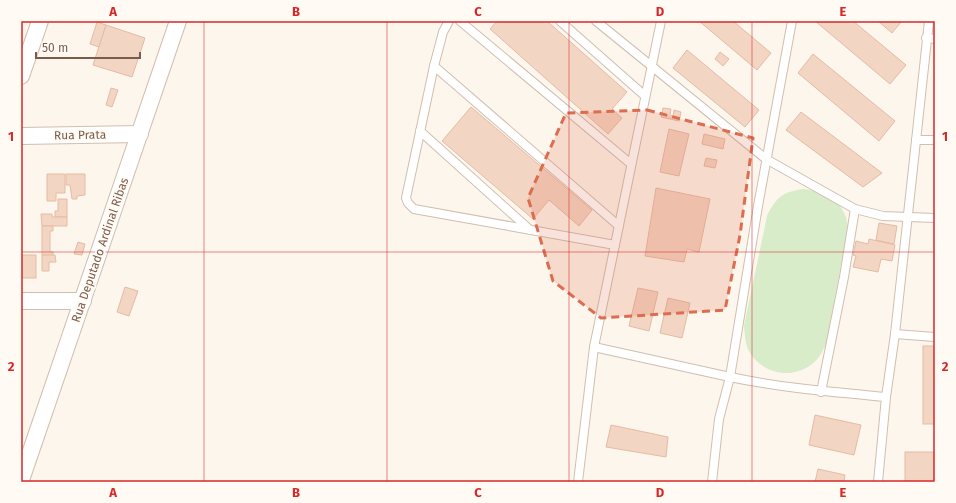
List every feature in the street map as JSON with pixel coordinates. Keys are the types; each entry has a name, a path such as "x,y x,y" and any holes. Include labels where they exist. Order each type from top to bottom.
{"street":[{"path":"21,76 40,21"},
{"name":"Rua Deputado Ardinal Ribas","path":"21,480 178,21"},
{"name":"Rua Prata","path":"21,136 140,134"},
{"path":"21,301 83,301"}],"lane":[{"path":"449,21 443,32 434,66 406,198 408,203 414,209 615,245"},
{"path":"460,21 631,164"},
{"path":"560,21 645,96"},
{"path":"596,21 766,159 855,209 883,216 935,218"},
{"path":"578,482 594,347 661,21"},
{"path":"712,482 719,419 730,377 766,159 792,21"},
{"path":"878,482 886,397 916,140 931,38 929,21"},
{"path":"434,66 619,226"},
{"path":"420,131 531,230"},
{"path":"916,140 935,140"},
{"path":"821,392 844,278 855,209"},
{"path":"894,334 935,337"},
{"path":"594,347 768,385 821,392 886,397"}],"highlighted area":[{"path":"647,110 753,138 740,235 725,310 601,318 553,281 528,198 566,113"}],"green space":[{"path":"803,189 816,191 834,200 839,205 846,217 848,229 826,344 817,360 804,369 796,372 778,372 762,366 750,353 746,343 744,326 767,216 781,196"}],"building":[{"path":"497,21 547,21 627,92 612,109 622,118 608,134 490,29"},
{"path":"699,21 733,21 771,53 757,70"},
{"path":"815,21 853,21 906,65 890,84"},
{"path":"878,21 902,21 892,33"},
{"path":"97,22 106,25 99,47 90,44"},
{"path":"106,25 145,38 132,77 93,65"},
{"path":"687,50 759,110 745,127 673,68"},
{"path":"720,52 729,59 723,66 715,59"},
{"path":"813,54 895,121 879,141 798,73"},
{"path":"111,88 118,90 112,107 106,105"},
{"path":"471,107 592,210 579,226 549,200 533,219 442,141"},
{"path":"663,108 671,109 670,115 673,116 674,110 681,112 679,121 661,117"},
{"path":"801,112 882,173 863,187 786,130"},
{"path":"669,129 689,134 679,176 660,172"},
{"path":"704,134 725,139 723,149 702,144"},
{"path":"706,158 717,160 715,168 704,166"},
{"path":"47,174 65,174 65,193 56,193 56,201 47,201"},
{"path":"66,174 85,174 85,195 77,196 77,199 72,199 70,185 66,185"},
{"path":"656,188 710,199 699,252 687,249 684,262 645,256"},
{"path":"58,199 67,199 67,217 55,217 55,211 58,211"},
{"path":"41,214 52,214 52,217 67,217 67,226 42,226"},
{"path":"879,223 897,226 894,244 876,240"},
{"path":"42,226 53,226 53,231 50,231 50,252 53,252 53,255 42,255"},
{"path":"869,239 895,245 892,261 881,259 878,272 853,267 856,256 853,255 856,241 868,244"},
{"path":"78,242 85,244 82,255 74,254"},
{"path":"21,255 36,255 36,278 21,278"},
{"path":"42,255 55,255 56,262 49,262 49,271 42,271"},
{"path":"125,287 138,291 129,316 117,312"},
{"path":"638,288 658,292 649,331 629,326"},
{"path":"668,298 690,303 682,338 660,333"},
{"path":"923,346 935,346 935,424 923,424"},
{"path":"815,415 861,425 854,455 809,445"},
{"path":"611,425 668,437 666,457 606,447"},
{"path":"905,452 935,452 935,482 905,482"},
{"path":"818,469 845,475 844,482 815,482"}]}
